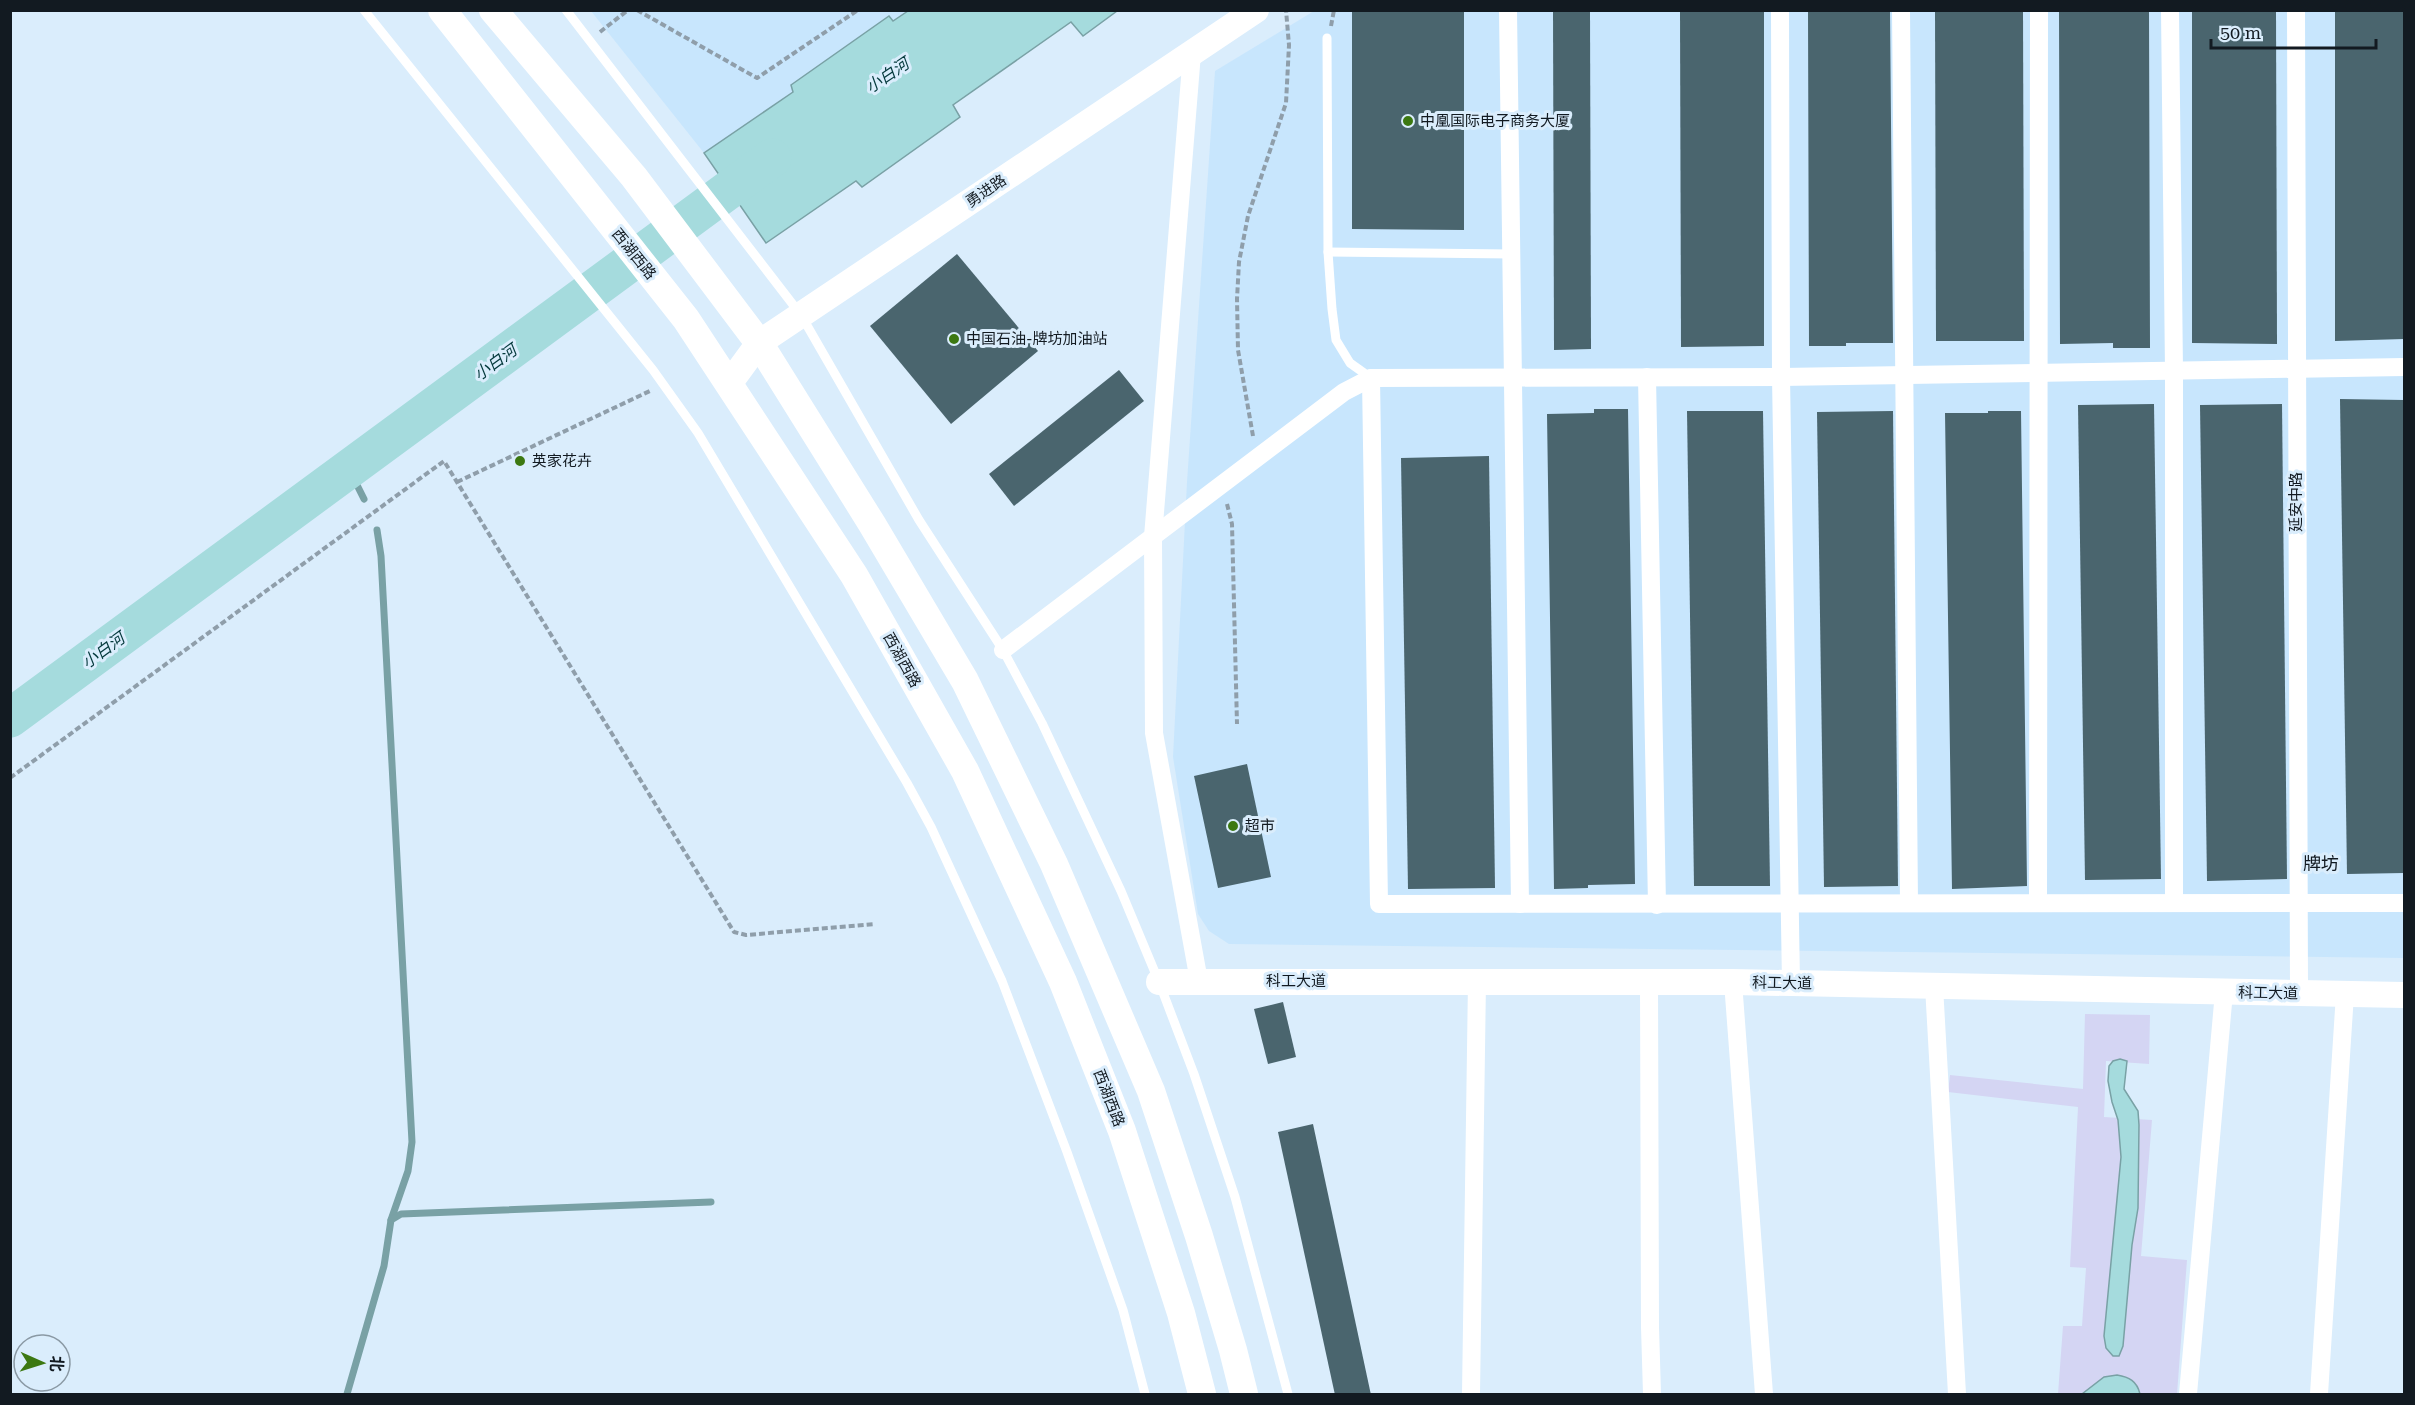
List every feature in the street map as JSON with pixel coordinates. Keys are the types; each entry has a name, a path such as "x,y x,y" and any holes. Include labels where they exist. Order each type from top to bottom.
{"main road":[{"name":"西湖西路","path":"442,10 687,319 860,585 965,771 1063,982 1122,1131 1181,1313 1202,1395"},
{"path":"493,10 634,177 759,343 872,524 965,681 1054,864 1151,1091 1199,1236 1244,1395"}],"street":[{"name":"勇进路","path":"729,384 759,343 1256,10"},
{"path":"1508,10 1520,904"},
{"path":"1780,10 1781,377 1791,983"},
{"path":"1901,10 1909,903"},
{"path":"2038,903 2039,10"},
{"path":"2170,10 2174,371 2174,902"},
{"name":"延安中路","path":"2296,10 2299,993"},
{"path":"1192,53 1153,537 1154,733 1197,970"},
{"path":"1003,650 1344,392 1371,378 1781,377 2404,367"},
{"path":"1647,377 1657,904"},
{"path":"1371,378 1379,904 2404,903"},
{"path":"1471,1395 1477,981"},
{"name":"科工大道","path":"1159,982 1733,982 2404,995"},
{"path":"1649,982 1652,1395"},
{"path":"1733,982 1764,1395"},
{"path":"1934,986 1956,1395"},
{"path":"2188,1395 2224,992"},
{"path":"2319,1395 2345,994"}],"lane":[{"path":"364,10 653,370 698,433 931,826 1002,981 1067,1152 1123,1310 1145,1395"},
{"path":"566,10 801,315 919,520 1003,650 1042,723 1121,891 1194,1074 1235,1197 1288,1395"},
{"path":"1328,38 1328,252 1332,309 1336,340 1350,363 1371,378"},
{"path":"1328,252 1512,254"}],"path":[{"path":"589,40 628,10"},
{"path":"637,10 757,78 858,10"},
{"path":"1259,456 1247,407 1238,350 1239,262 1248,216 1286,103 1289,45 1286,10"},
{"path":"457,482 663,384"},
{"path":"10,778 444,461 734,932 746,935 875,924"},
{"path":"1219,487 1225,498 1232,524 1237,724"}],"shaded area":[{"path":"591,11 918,11 704,153"},
{"path":"1314,11 2404,11 2404,958 1229,944 1209,931 1198,914 1173,757 1187,482 1215,71"},
{"path":"2085,1014 2150,1015 2149,1064 2106,1061 2104,1117 2152,1120 2141,1256 2187,1260 2177,1394 2058,1394 2063,1326 2082,1326 2086,1268 2070,1267 2078,1107 1948,1092 1950,1075 2083,1089"}],"water":[{"path":"908,11 1117,11 1083,36 1071,22 953,105 960,117 862,187 856,181 766,243 704,153 793,92 791,85 889,16 893,21"},
{"path":"2120,1059 2127,1061 2124,1089 2138,1111 2138,1208 2132,1245 2123,1346 2119,1356 2113,1356 2106,1348 2104,1336 2121,1157 2118,1120 2108,1081 2109,1066 2113,1061"},
{"path":"2117,1375 2132,1380 2140,1394 2082,1394 2104,1377"}],"building":[{"path":"1553,10 1590,10 1591,349 1554,350"},
{"path":"1680,10 1764,10 1764,346 1681,347"},
{"path":"1808,10 1890,10 1893,343 1809,346"},
{"path":"1935,10 2023,10 2024,341 1936,341"},
{"path":"2059,10 2149,10 2150,348 2113,348 2113,343 2060,344"},
{"path":"2192,10 2276,10 2277,344 2192,343"},
{"path":"2335,10 2404,10 2404,339 2335,341"},
{"name":"中凰国际电子商务大厦","path":"1352,12 1464,12 1464,230 1352,229"},
{"name":"中国石油-牌坊加油站","path":"957,254 1038,351 951,424 870,326"},
{"path":"1119,370 1144,401 1014,506 989,474"},
{"path":"2340,399 2404,400 2404,873 2347,874"},
{"path":"2154,404 2161,879 2085,880 2078,405"},
{"path":"2282,404 2287,879 2207,881 2200,405"},
{"path":"1594,409 1628,409 1635,884 1588,885 1588,888 1554,889 1547,414 1594,413"},
{"path":"1687,411 1763,411 1770,886 1694,886"},
{"path":"1893,411 1898,886 1824,887 1817,412"},
{"path":"1988,411 2021,411 2027,886 1952,889 1945,413 1988,413"},
{"path":"1489,456 1495,888 1408,889 1401,458"},
{"name":"超市","path":"1247,764 1271,877 1218,888 1194,776"},
{"path":"1283,1002 1296,1057 1268,1064 1254,1009"},
{"path":"1313,1124 1371,1395 1335,1395 1278,1132"}],"waterway":[{"name":"小白河","path":"10,718 772,158"},
{"path":"349,469 364,499"},
{"path":"377,530 381,556 412,1142 408,1171 391,1220"},
{"path":"347,1394 384,1266 391,1220 401,1214 711,1202"}],"place":[{"name":"中凰国际电子商务大厦","path":"1408,121"},
{"name":"中国石油-牌坊加油站","path":"954,339"},
{"name":"英家花卉","path":"520,461"},
{"name":"超市","path":"1233,826"}],"district":[{"name":"牌坊","path":"2321,864"}]}
